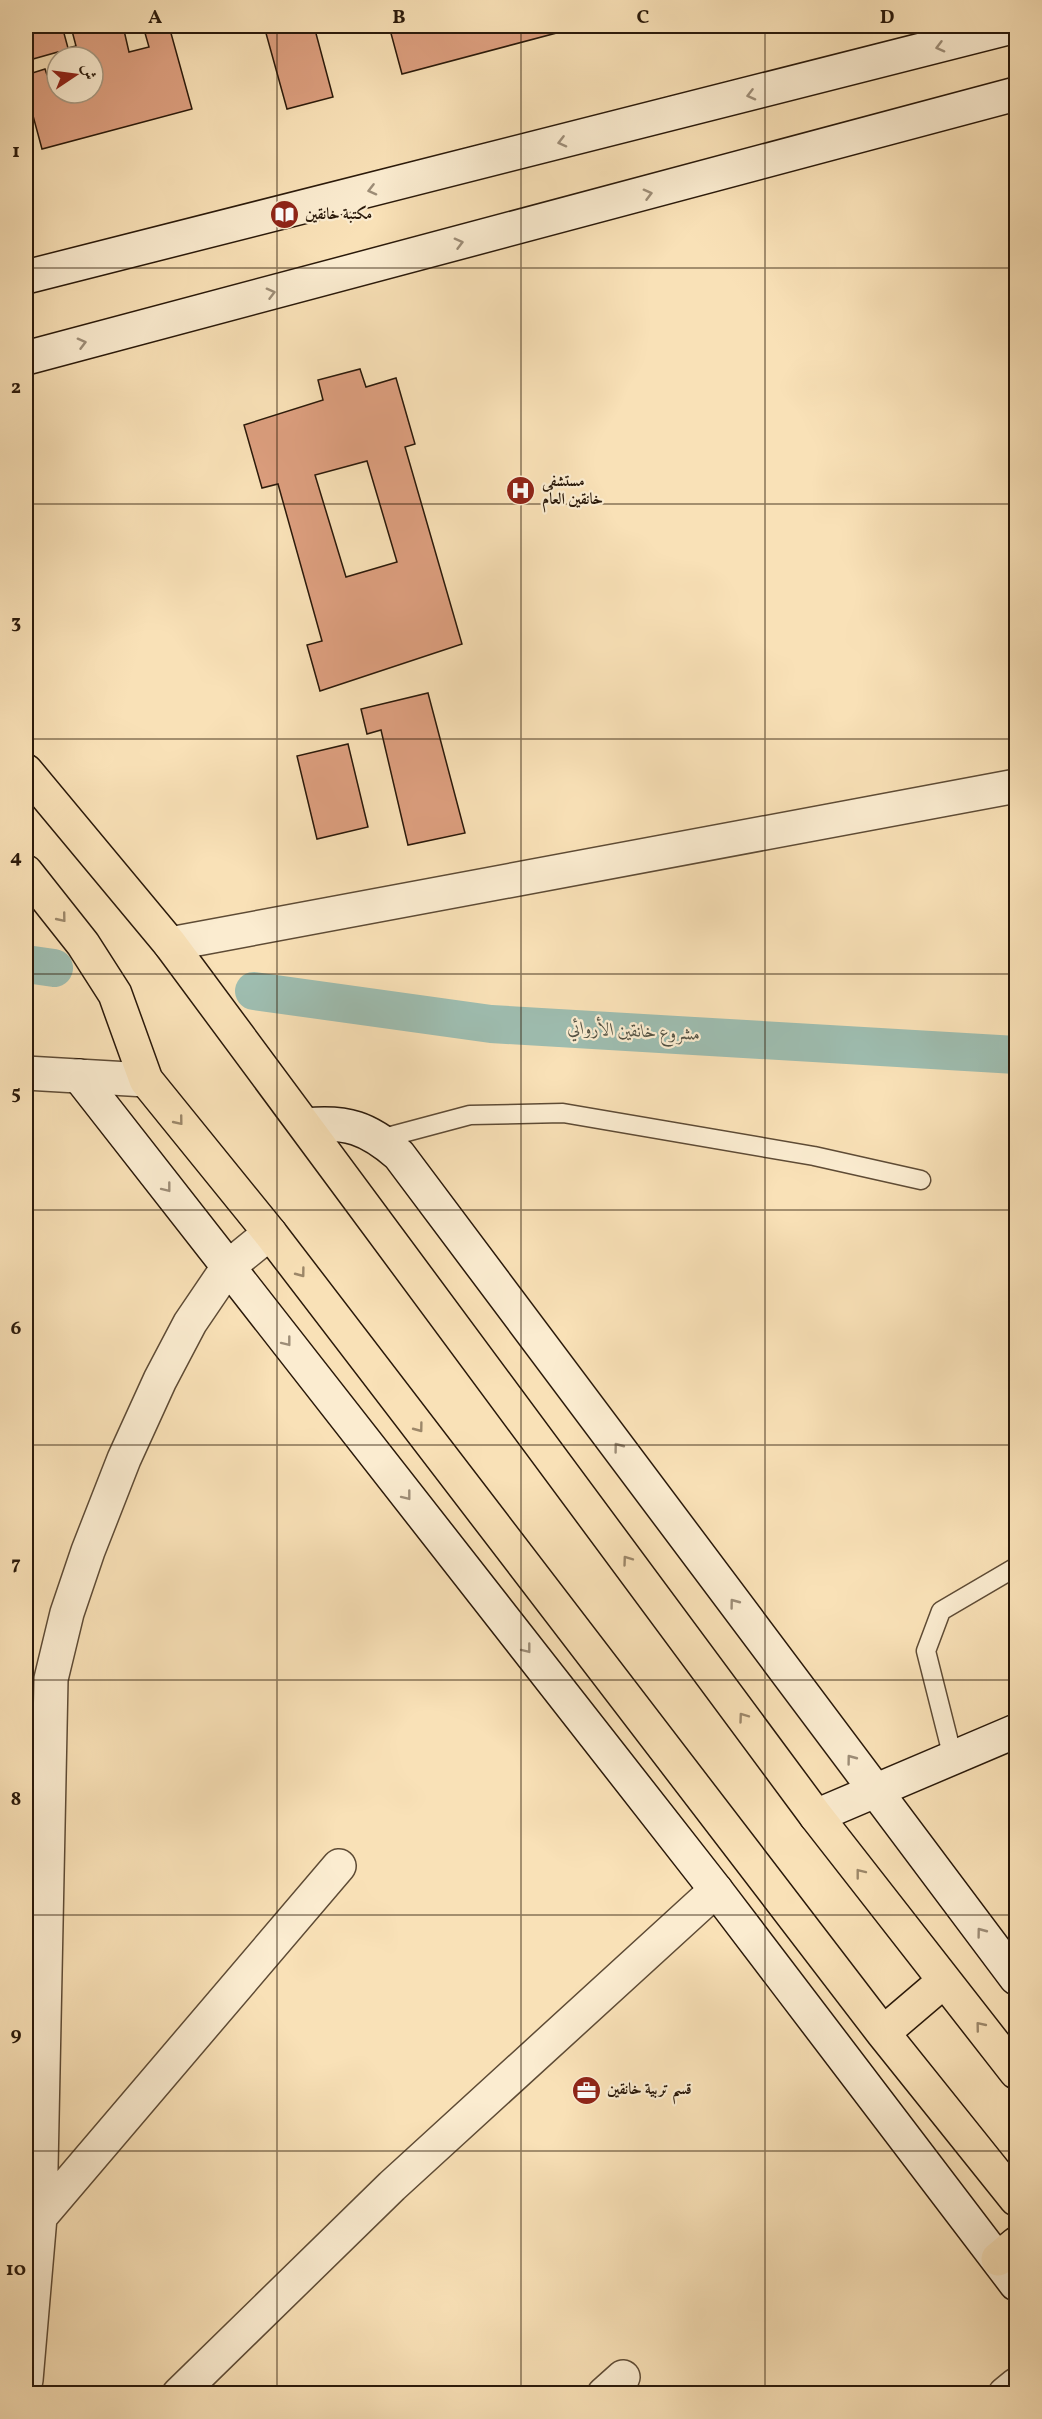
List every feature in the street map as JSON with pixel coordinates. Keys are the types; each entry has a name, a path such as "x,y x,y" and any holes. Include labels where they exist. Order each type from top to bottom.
{"main road":[{"path":"26,771 170,944 816,1815 1017,2072"},
{"path":"26,872 83,944 115,994 146,1080 270,1233 883,2033 1017,2199"},
{"path":"883,2033 944,1981"}],"street":[{"path":"26,277 1017,26"},
{"path":"26,358 1017,94"},
{"path":"170,944 1017,786"},
{"path":"26,1073 146,1080"},
{"path":"79,1076 1010,2262"},
{"path":"306,1125 331,1122 357,1127 380,1138 399,1155 1017,1978"},
{"path":"26,2380 40,2217 51,1679 74,1592 124,1459 160,1380 190,1323 228,1267 270,1233"},
{"path":"816,1815 1017,1731"},
{"path":"40,2217 339,1866"},
{"path":"179,2394 392,2187 716,1890"},
{"path":"1005,2394 1017,2385"}],"lane":[{"path":"380,1138 470,1115 563,1113 814,1156 921,1180"},
{"path":"953,1758 926,1651 941,1611 1017,1567"}],"building":[{"path":"26,26 62,26 67,45 45,45 45,56 26,61"},
{"path":"123,26 129,52 149,47 143,26 169,26 192,109 42,149 26,90 26,75 45,69 45,105 105,105 105,45 76,45 71,27"},
{"path":"264,26 314,26 333,97 287,109"},
{"path":"389,26 583,26 402,74"},
{"path":"360,369 366,387 396,378 415,444 405,447 462,644 320,691 307,645 322,641 278,484 262,488 244,425 323,400 318,380","holes":["367,461 397,562 346,577 315,475"]},
{"path":"428,693 465,833 408,845 381,730 367,734 361,709"},
{"path":"348,744 368,827 317,839 297,756"}],"waterway":[{"name":"مشروع خانقين الأروائي","path":"26,964 54,968"},
{"name":"مشروع خانقين الأروائي","path":"254,991 491,1024 1016,1055"}],"place":[{"name":"مكتبة خانقين","path":"284,215"},
{"name":"مستشفى خانقين العام","path":"521,491"},
{"name":"قسم تربية خانقين","path":"586,2090"}]}
